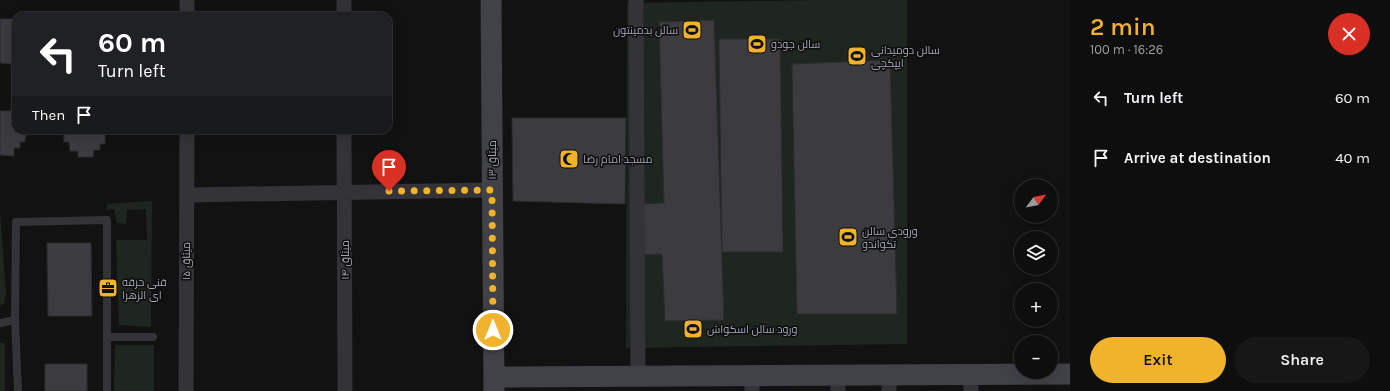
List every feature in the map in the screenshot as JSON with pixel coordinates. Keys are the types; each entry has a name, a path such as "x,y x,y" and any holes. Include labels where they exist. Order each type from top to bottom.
{"street":[{"path":"187,0 187,12"},
{"path":"344,0 344,12"},
{"name":"میثاق ۱۳","path":"491,0 494,384"},
{"path":"636,0 638,376"},
{"name":"میثاق ۱۵","path":"186,391 187,134"},
{"name":"میثاق ۱۴","path":"344,134 345,391"},
{"path":"187,195 344,191 492,190"},
{"path":"494,384 638,376 752,383 970,383 1070,374"}],"lane":[{"path":"18,391 15,320 16,222 107,220 107,391"},
{"path":"0,323 15,320"},
{"path":"108,337 153,337"}],"shaded area":[{"path":"907,0 907,344 626,348 627,3"},
{"path":"152,201 151,327 119,325 116,240 147,240 146,209 127,210 126,224 117,223 114,209 107,210 107,204"},
{"path":"0,210 6,294 4,303 0,306"},
{"path":"0,343 5,343 5,391 0,391"},
{"path":"115,345 154,345 154,391 114,391"}],"building":[{"path":"0,19 12,19 12,64 0,63"},
{"path":"714,20 724,320 665,321 662,254 642,255 641,204 664,203 659,22"},
{"path":"719,39 780,39 783,252 722,252"},
{"path":"890,60 897,314 797,314 792,64"},
{"path":"0,111 12,111 12,134 26,134 25,142 20,142 20,148 14,148 14,156 0,155"},
{"name":"مسجد امام رضا","path":"512,118 626,118 625,204 513,201"},
{"path":"64,134 105,134 105,144 100,144 100,150 94,150 93,157 78,157 78,151 70,151 69,142 64,142"},
{"path":"47,243 91,243 92,316 48,316"},
{"path":"45,364 87,364 87,391 45,391"}],"place":[{"name":"سالن بدمینتون","path":"692,30"},
{"name":"سالن جودو","path":"757,44"},
{"name":"سالن دومیدانی ایپکچی","path":"857,56"},
{"name":"مسجد امام رضا","path":"569,159"},
{"name":"ورودی سالن تکواندو","path":"848,237"},
{"name":"فنی حرفه ای الزهرا","path":"108,288"},
{"name":"ورود سالن اسکواش","path":"693,329"}],"route":[{"path":"389,191 492,190 493,330"}]}
